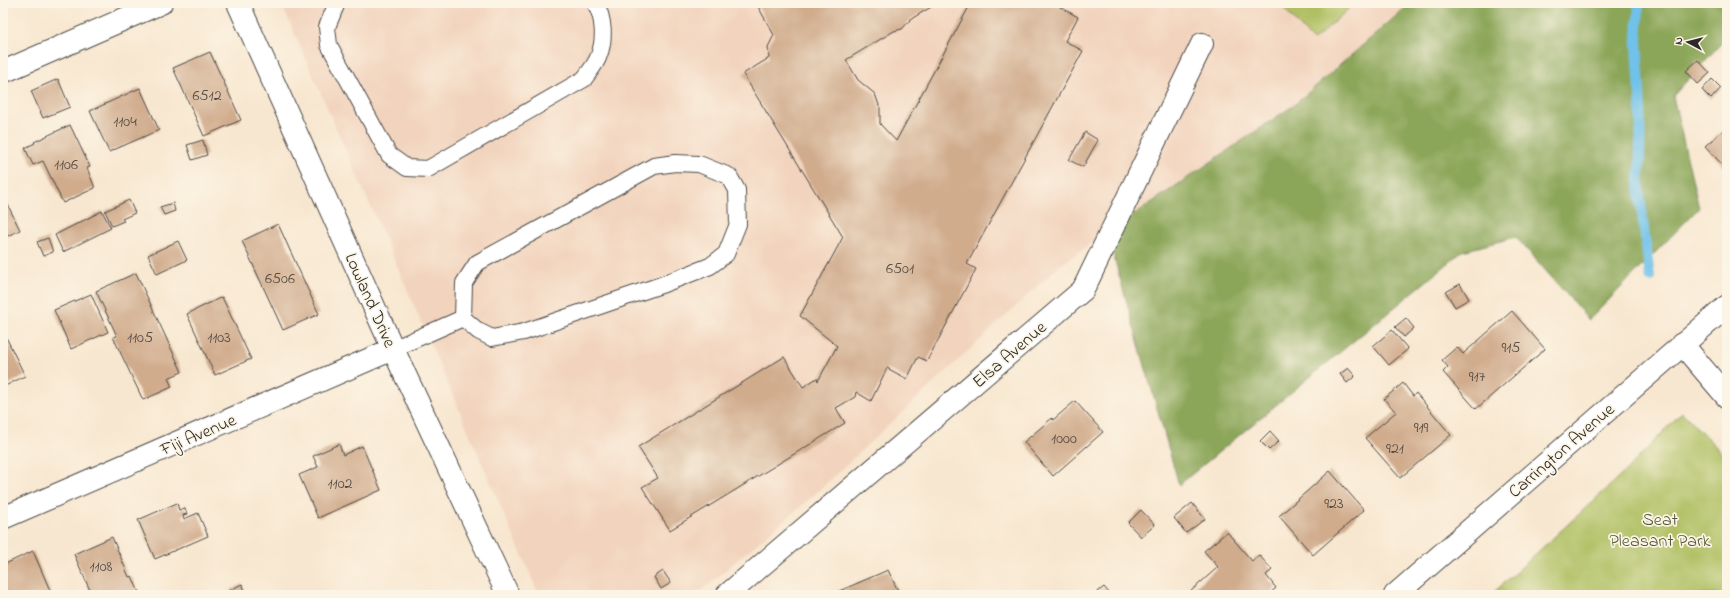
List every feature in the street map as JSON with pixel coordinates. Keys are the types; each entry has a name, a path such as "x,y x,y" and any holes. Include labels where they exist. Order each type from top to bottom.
{"street":[{"path":"3,72 161,3"},
{"name":"Lowland Drive","path":"238,3 393,349 508,595"},
{"name":"Elsa Avenue","path":"727,595 1083,290 1202,44"},
{"name":"Carrington Avenue","path":"1395,595 1727,306"},
{"path":"1682,344 1727,397"},
{"name":"Fiji Avenue","path":"3,518 393,349"}],"lane":[{"path":"337,3 326,27 329,45 389,155 407,168 428,169 584,79 599,56 603,32 599,9 595,3"},
{"path":"675,163 700,164 729,176 738,190 738,224 726,254 710,266 661,285 524,332 492,338 478,331 463,318 464,283 477,263 654,166 675,163"},
{"path":"393,349 463,318"}],"shaded area":[{"path":"281,3 1411,3 1294,105 1060,265 813,496 696,595 539,595"}],"green space":[{"path":"1279,3 1355,3 1313,41"},
{"path":"1411,3 1727,3 1727,37 1673,96 1699,208 1589,320 1516,237 1463,251 1179,485 1107,233 1294,105"},
{"name":"Seat Pleasant Park","path":"1682,412 1727,458 1727,595 1491,595 1627,470"}],"building":[{"path":"756,3 938,3 911,19 902,29 894,31 846,60 858,80 875,94 880,108 880,124 896,141 971,3 1053,3 1078,17 1065,41 1083,51 967,264 976,269 927,361 918,357 907,379 887,368 871,401 856,392 855,397 836,408 845,423 670,530 642,487 658,478 638,447 784,357 803,387 817,378 818,381 837,346 800,316 843,237 743,74 769,58 768,47 774,35"},
{"path":"210,52 241,120 204,136 173,68"},
{"path":"1698,60 1710,73 1698,84 1686,71"},
{"path":"58,79 70,107 43,118 31,91"},
{"path":"1712,79 1721,88 1711,99 1702,90"},
{"path":"140,88 159,130 109,152 90,111"},
{"path":"70,125 90,167 87,168 95,188 63,203 43,161 33,165 25,148 35,143 34,142"},
{"path":"1727,127 1727,170 1705,146"},
{"path":"1085,132 1098,140 1083,167 1069,160"},
{"path":"203,140 207,155 192,160 187,145"},
{"path":"3,195 20,230 3,238"},
{"path":"129,200 135,213 122,219 124,221 112,226 105,211"},
{"path":"173,203 175,211 164,215 160,207"},
{"path":"102,211 111,228 63,252 55,235"},
{"path":"278,224 319,314 283,330 242,241"},
{"path":"48,238 53,252 43,256 37,242"},
{"path":"178,241 187,260 157,274 148,255"},
{"path":"136,273 182,372 168,378 172,387 143,400 113,337 117,336 96,291"},
{"path":"1460,284 1469,299 1455,307 1446,292"},
{"path":"91,294 108,332 71,349 54,310"},
{"path":"222,297 251,359 215,375 187,314"},
{"path":"1512,311 1545,349 1476,409 1443,372 1448,367 1442,360 1457,347 1463,354"},
{"path":"1406,318 1414,328 1404,337 1395,327"},
{"path":"1392,330 1408,349 1389,365 1373,346"},
{"path":"3,331 25,376 3,387"},
{"path":"1348,368 1355,376 1347,383 1340,374"},
{"path":"1403,383 1413,396 1416,393 1451,435 1400,478 1365,438 1396,412 1384,399"},
{"path":"1075,401 1103,432 1053,476 1024,442"},
{"path":"1270,431 1279,441 1269,450 1260,441"},
{"path":"339,444 343,455 362,446 381,490 318,518 299,475 318,467 313,456"},
{"path":"1330,471 1364,510 1313,555 1279,516"},
{"path":"177,503 179,510 185,508 187,514 183,515 184,519 198,513 208,536 155,559 138,520"},
{"path":"1192,503 1205,519 1186,533 1174,518"},
{"path":"1141,510 1155,525 1141,537 1128,523"},
{"path":"1227,532 1252,561 1259,555 1272,570 1266,575 1276,588 1268,595 1193,595 1190,592 1218,567 1204,551"},
{"path":"112,537 129,577 132,576 140,595 92,595 74,554"},
{"path":"33,551 52,595 7,595 3,587 3,565"},
{"path":"888,570 900,595 830,595"},
{"path":"663,571 671,583 661,589 654,577"},
{"path":"242,584 247,595 232,595 230,590"},
{"path":"1104,587 1111,595 1094,595"}],"waterway":[{"path":"1639,3 1637,41 1641,112 1639,189 1650,277"}]}
